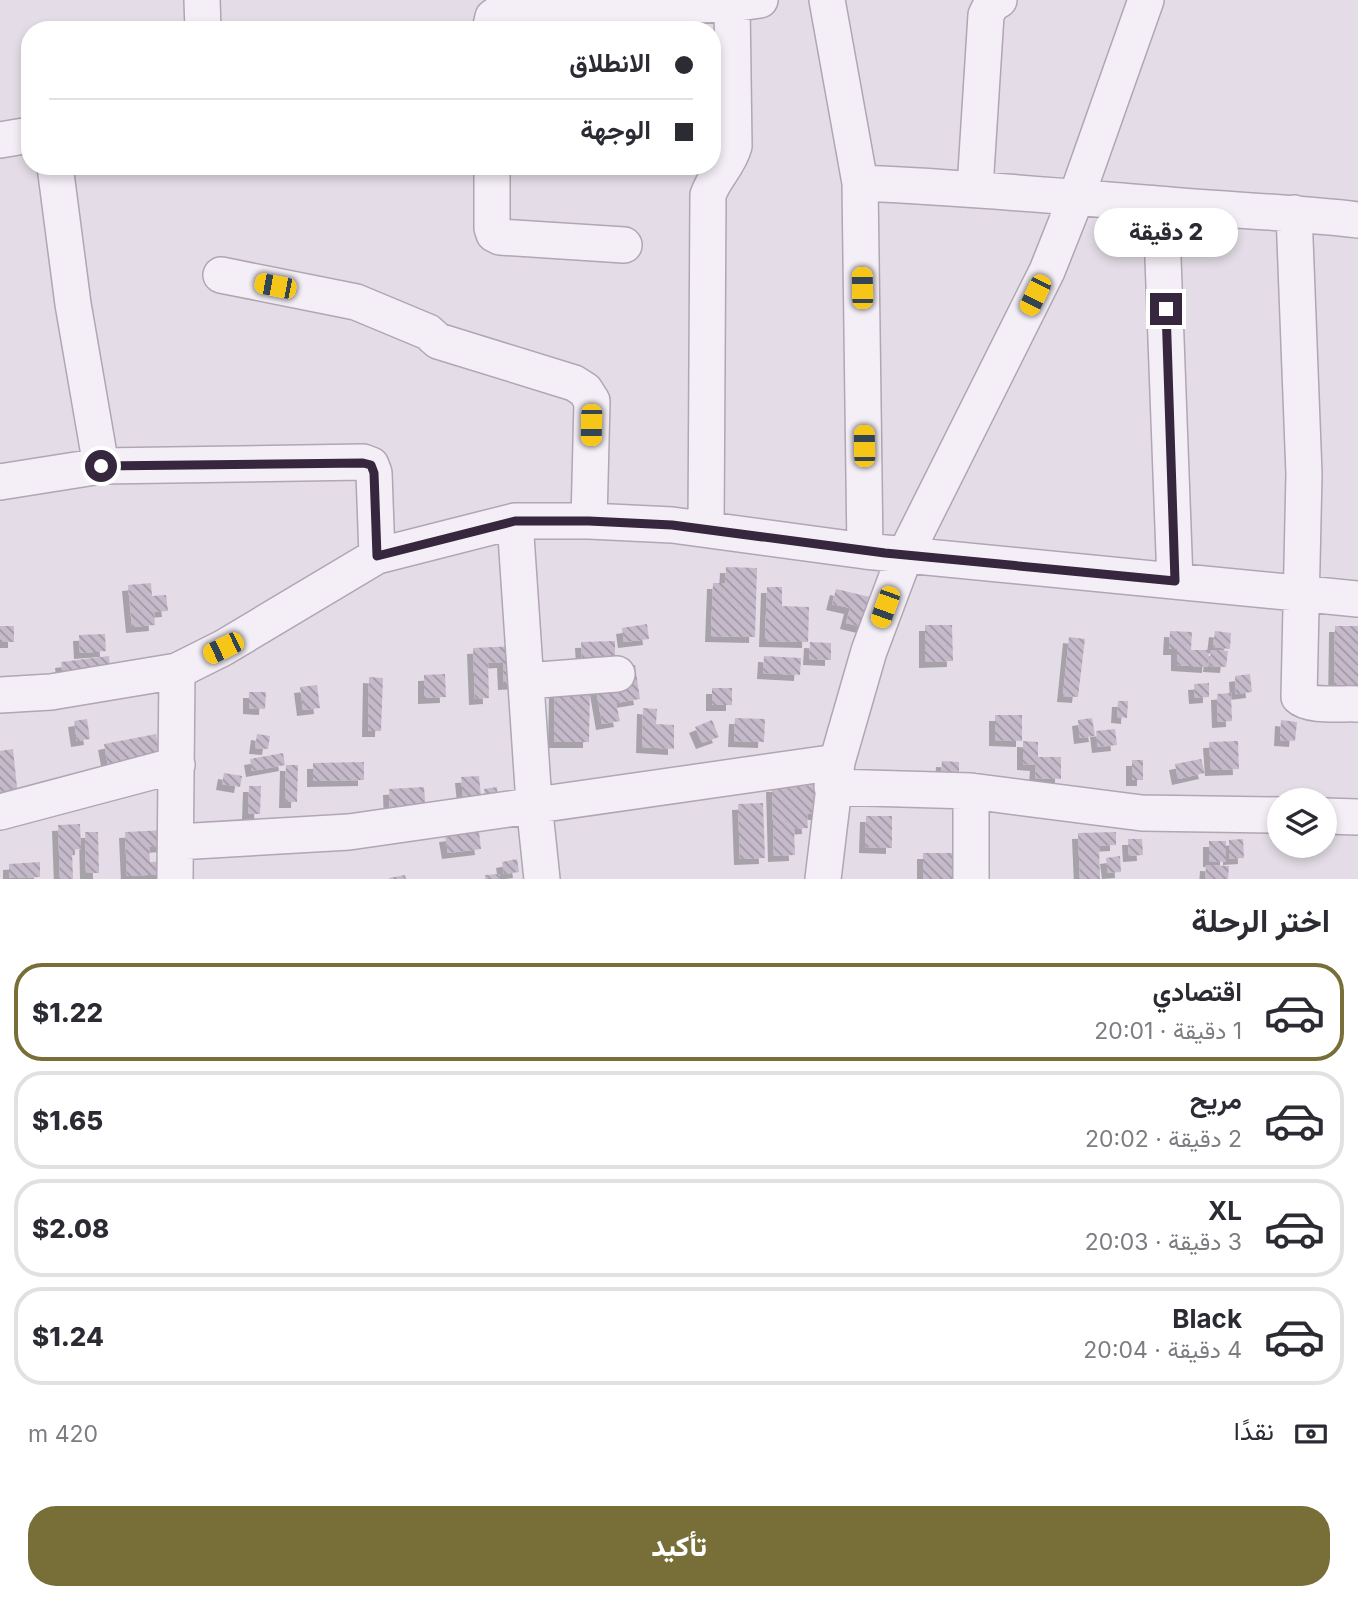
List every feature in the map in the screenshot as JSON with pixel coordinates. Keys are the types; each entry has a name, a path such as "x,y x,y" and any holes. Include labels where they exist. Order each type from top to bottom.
{"street":[{"path":"202,0 203,21"},
{"path":"827,0 860,183 865,551"},
{"path":"975,188 986,15 991,5 999,0"},
{"path":"823,879 834,775 869,652 905,555 1047,271 1076,198 1146,0"},
{"path":"492,21 503,10 578,4 746,2 734,146 731,156 721,169"},
{"path":"0,140 21,136"},
{"path":"56,175 73,304 101,466"},
{"path":"492,175 494,234 500,237 625,246"},
{"path":"706,529 708,195 717,175"},
{"path":"860,183 975,188 1358,220"},
{"path":"1161,205 1175,581"},
{"path":"1294,213 1304,448 1299,697 1312,703 1358,704"},
{"path":"221,275 356,302 428,332 438,341 574,383 585,390 592,401 589,521"},
{"path":"0,482 101,466 363,463 371,465 374,473 377,556"},
{"path":"0,695 51,692 177,671 223,648 377,556 515,521 672,525 865,551 1358,599"},
{"path":"515,521 534,803 542,879"},
{"path":"175,879 177,671"},
{"path":"526,681 617,674"},
{"path":"0,812 177,765"},
{"path":"177,842 349,832 534,803 834,775 1142,813 1267,815"},
{"path":"971,791 971,879"},
{"path":"1337,816 1358,817"}],"building":[{"path":"726,567 757,568 755,637 711,636 713,583 725,583"},
{"path":"151,583 152,596 166,595 168,611 154,612 155,625 132,627 128,585"},
{"path":"767,587 782,587 782,606 809,607 808,642 765,641"},
{"path":"836,589 870,597 863,627 846,623 850,608 832,604"},
{"path":"647,624 649,639 624,642 622,628"},
{"path":"925,625 952,625 953,661 925,662"},
{"path":"0,626 14,626 14,642 0,642"},
{"path":"1335,626 1358,626 1358,702 1334,701"},
{"path":"1170,631 1192,632 1191,650 1209,650 1208,667 1177,665 1177,649 1169,649"},
{"path":"1215,631 1231,633 1230,649 1213,647"},
{"path":"105,634 106,651 80,653 79,635"},
{"path":"1069,637 1085,639 1078,697 1063,696"},
{"path":"615,641 615,658 582,659 581,642"},
{"path":"810,642 831,643 831,660 809,659"},
{"path":"519,646 521,683 504,684 503,662 488,663 489,698 475,699 473,648"},
{"path":"1211,650 1228,651 1226,667 1209,666"},
{"path":"109,656 111,676 65,692 61,662"},
{"path":"764,656 801,658 800,675 763,673"},
{"path":"635,665 640,699 616,703 620,721 602,724 596,689 621,667"},
{"path":"445,674 446,697 424,698 424,675"},
{"path":"1250,674 1252,692 1236,694 1235,676"},
{"path":"369,677 383,678 381,731 368,731"},
{"path":"1209,683 1209,697 1195,698 1194,684"},
{"path":"317,685 320,708 303,710 300,687"},
{"path":"555,687 590,688 589,742 554,742"},
{"path":"712,688 732,688 732,705 712,705"},
{"path":"249,692 266,692 265,709 249,708"},
{"path":"1231,693 1232,721 1218,722 1217,694"},
{"path":"1118,701 1128,701 1127,718 1117,717"},
{"path":"643,708 657,709 656,724 674,725 674,749 642,747"},
{"path":"995,715 1022,715 1022,741 995,740"},
{"path":"735,718 765,719 764,742 734,741"},
{"path":"1092,718 1095,736 1080,738 1078,720"},
{"path":"87,719 90,739 77,741 74,721"},
{"path":"712,720 719,737 702,743 695,727"},
{"path":"1281,720 1297,722 1295,741 1280,740"},
{"path":"1115,729 1117,745 1098,747 1096,731"},
{"path":"156,734 163,771 111,781 104,744"},
{"path":"257,734 270,736 268,749 255,748"},
{"path":"1023,741 1038,742 1038,757 1061,757 1061,779 1035,778 1036,765 1023,764"},
{"path":"1238,741 1239,769 1211,770 1209,742"},
{"path":"13,749 18,797 0,802 0,751"},
{"path":"283,753 285,765 252,771 250,759"},
{"path":"1201,759 1205,773 1178,779 1175,764"},
{"path":"1132,760 1143,760 1143,780 1132,780"},
{"path":"942,761 959,762 959,775 941,774"},
{"path":"364,762 364,780 313,781 313,763"},
{"path":"286,765 298,765 297,802 285,802"},
{"path":"224,773 242,776 240,787 222,784"},
{"path":"479,776 482,806 464,807 461,777"},
{"path":"819,785 820,814 807,814 808,828 794,829 795,855 774,856 772,786"},
{"path":"249,786 261,786 260,814 248,814"},
{"path":"424,787 426,814 390,816 389,789"},
{"path":"497,787 498,803 486,805 484,789"},
{"path":"763,803 765,858 740,859 738,804"},
{"path":"866,816 892,816 892,848 865,847"},
{"path":"80,824 81,849 72,850 73,879 60,879 58,825"},
{"path":"167,830 168,846 149,847 150,862 167,861 167,874 127,876 125,832"},
{"path":"85,832 98,832 99,873 86,873"},
{"path":"479,832 481,849 448,853 445,836"},
{"path":"1116,832 1116,845 1099,846 1100,879 1080,879 1078,833"},
{"path":"1128,839 1142,839 1143,855 1129,856"},
{"path":"1243,839 1244,858 1229,859 1229,840"},
{"path":"1209,841 1226,841 1226,862 1209,861"},
{"path":"923,853 955,853 956,879 923,879"},
{"path":"1120,856 1121,872 1108,873 1106,858"},
{"path":"517,859 519,872 504,874 502,862"},
{"path":"40,862 40,877 9,878 9,864"},
{"path":"1206,865 1229,866 1228,879 1205,879"},
{"path":"499,874 500,879 485,879 485,875"},
{"path":"405,875 406,879 389,879 389,878"}],"route":[{"path":"101,466 371,465 374,473 377,556 515,521 589,521 672,525 885,553 1175,581 1166,309"}]}
